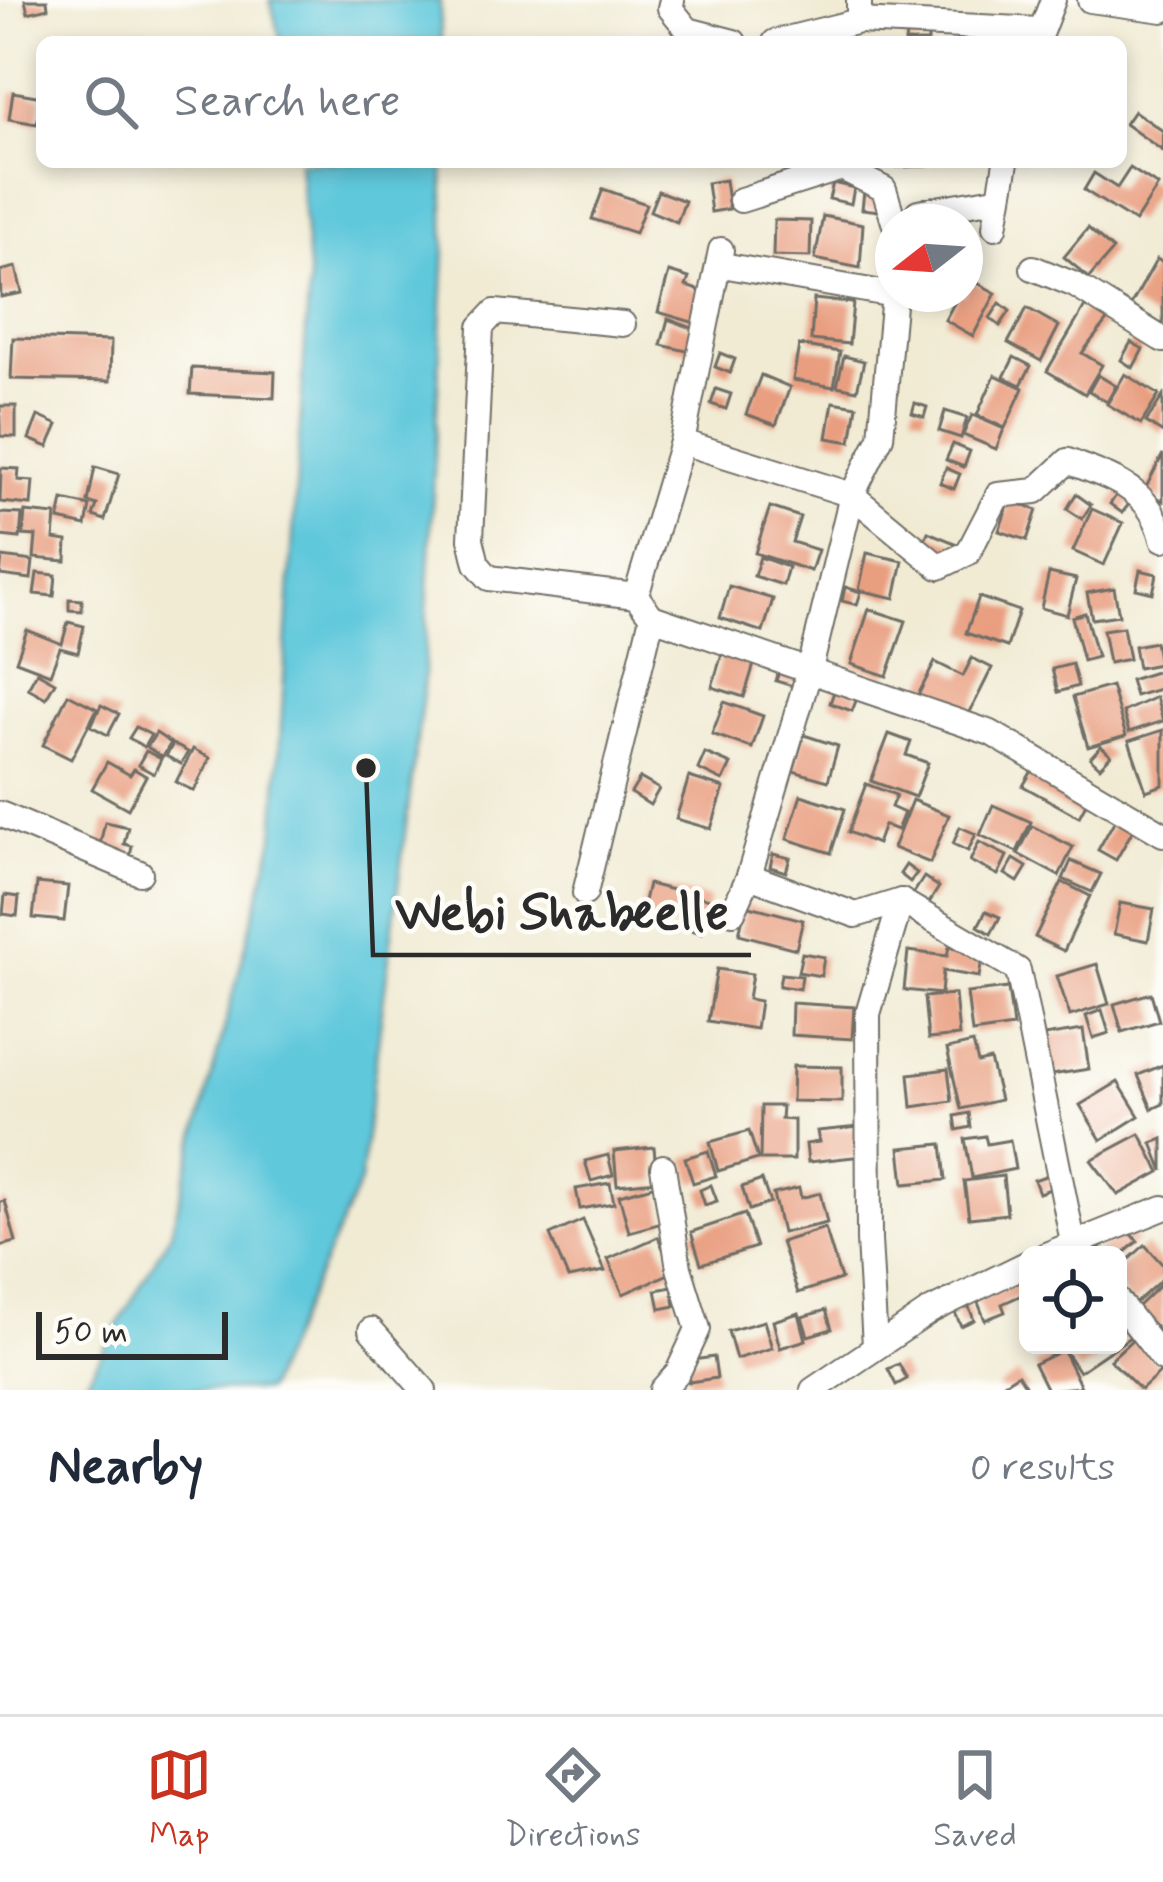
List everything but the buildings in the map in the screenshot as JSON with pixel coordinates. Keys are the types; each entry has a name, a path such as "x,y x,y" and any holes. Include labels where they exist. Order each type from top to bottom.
{"street":[{"path":"672,0 670,8 688,30 711,36"},
{"path":"799,36 852,23 1039,36 1053,0"},
{"path":"1090,0 1163,10"},
{"path":"740,200 833,168"},
{"path":"847,168 884,189 889,204"},
{"path":"995,227 1004,168"},
{"path":"966,204 996,199"},
{"path":"584,893 721,257 875,291"},
{"path":"1033,268 1076,285 1163,340"},
{"path":"622,324 495,312 481,327 471,539 477,564 489,578 644,606 991,733 1163,834"},
{"path":"734,912 810,669 852,495 880,437 892,312"},
{"path":"682,442 852,495 939,567 968,553 998,495 1036,490 1068,461 1133,486 1157,518 1163,539"},
{"path":"0,814 140,873"},
{"path":"749,876 856,915 901,901 1018,970 1078,1246"},
{"path":"875,1346 868,1240 868,1014 901,901"},
{"path":"662,1390 678,1372 698,1329 680,1268 663,1168"},
{"path":"1082,1246 1163,1208"},
{"path":"813,1390 929,1311 1019,1267"},
{"path":"1127,1313 1163,1359"},
{"path":"371,1330 424,1390"}],"water":[{"path":"270,0 440,0 441,36 279,36"},
{"path":"300,168 443,168 445,248 423,693 360,1182 266,1390 81,1390 171,1232 274,838 309,280"}],"place":[{"name":"Webi Shabeelle","path":"366,768"}]}
